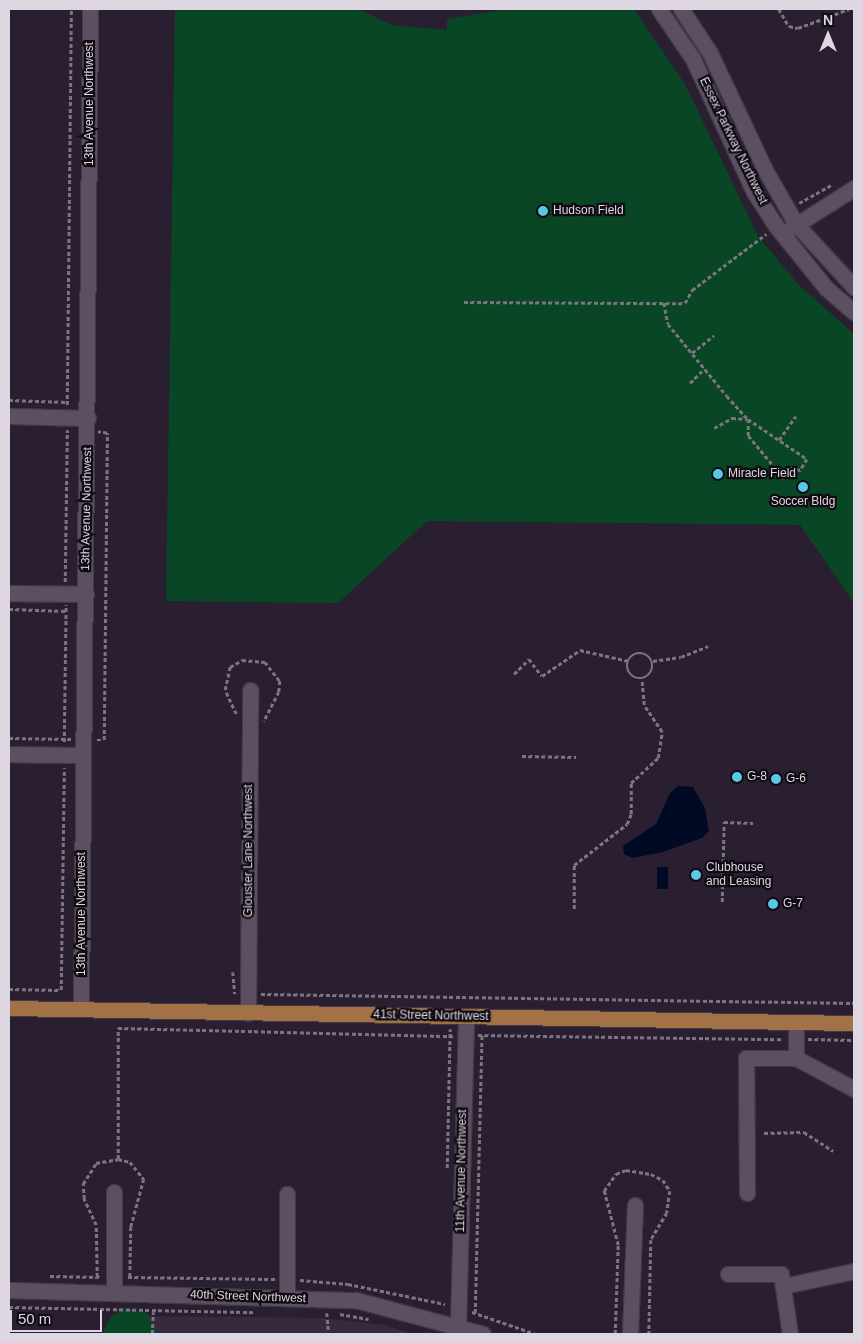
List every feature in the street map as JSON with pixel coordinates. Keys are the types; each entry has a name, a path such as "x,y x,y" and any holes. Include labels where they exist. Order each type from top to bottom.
{"main road":[{"name":"41st Street Northwest","path":"9,1008 854,1023"}],"street":[{"name":"13th Avenue Northwest","path":"82,1010 90,9"},
{"name":"Essex Parkway Northwest","path":"659,9 693,59 754,192 781,234 826,288 854,312"},
{"name":"Essex Parkway Northwest","path":"681,9 710,53 764,170 796,224 854,287"},
{"path":"781,234 854,188"},
{"path":"9,416 88,418"},
{"path":"9,593 86,594"},
{"name":"Glouster Lane Northwest","path":"248,1012 250,690"},
{"path":"9,754 83,755"},
{"name":"11th Avenue Northwest","path":"458,1326 466,1017"},
{"path":"796,1022 796,1058"},
{"path":"747,1193 746,1058 796,1058 854,1089"},
{"path":"114,1192 114,1292"},
{"path":"286,1298 287,1194"},
{"path":"630,1334 635,1205"},
{"path":"783,1286 854,1271"},
{"path":"728,1274 781,1274 790,1334"},
{"name":"40th Street Northwest","path":"9,1290 286,1298 373,1303 482,1334"}],"path":[{"path":"9,400 67,402 71,9"},
{"path":"778,9 789,26 807,28 849,9"},
{"path":"798,204 838,182"},
{"path":"464,302 685,303 692,290 765,235"},
{"path":"664,303 668,324 748,419 807,459 800,471 792,468 784,480 748,436 748,419"},
{"path":"692,354 714,335"},
{"path":"690,383 704,369"},
{"path":"779,440 796,416"},
{"path":"714,428 732,418 748,419"},
{"path":"65,580 67,432"},
{"path":"104,740 107,432"},
{"path":"9,609 66,611 64,739 9,738"},
{"path":"642,680 628,672 629,661 637,653 652,661 681,657 708,646"},
{"path":"514,674 529,659 542,676 580,650 629,661"},
{"path":"642,680 652,673 652,661"},
{"path":"574,909 574,865 626,824 632,814 631,783 658,758 662,732 644,705 642,680"},
{"path":"522,756 576,757"},
{"path":"9,989 61,990 64,769"},
{"path":"722,902 724,822 753,823"},
{"path":"259,994 854,1003"},
{"path":"118,1160 118,1028 450,1036"},
{"path":"465,1036 482,1034 854,1040"},
{"path":"474,1313 482,1034"},
{"path":"764,1133 804,1132 833,1151"},
{"path":"48,1276 98,1277 96,1226 84,1199 83,1184 96,1163 118,1160 130,1162 144,1179 131,1227 130,1277 287,1280"},
{"path":"9,1307 199,1312"},
{"path":"459,1308 536,1334"},
{"path":"152,1312 152,1334"},
{"path":"329,1334 327,1313 377,1320"}],"shaded area":[{"path":"133,1316 321,1318 386,1325 412,1334 133,1334"}],"green space":[{"path":"175,9 358,9 392,25 447,30 447,19 508,9 634,9 685,84 758,236 798,284 854,334 854,603 800,525 427,521 338,603 166,601"},
{"path":"124,1308 147,1313 158,1334 102,1334 111,1317"}],"water":[{"path":"678,786 693,787 705,808 709,831 702,838 663,852 633,858 624,854 623,846 656,824 670,793"},
{"path":"657,867 668,867 668,889 657,889"}],"place":[{"name":"Hudson Field","path":"543,211"},
{"name":"Miracle Field","path":"718,474"},
{"name":"Soccer Bldg","path":"803,487"},
{"name":"G-8","path":"737,777"},
{"name":"G-6","path":"776,779"},
{"name":"Clubhouse and Leasing","path":"696,875"},
{"name":"G-7","path":"773,904"}]}
